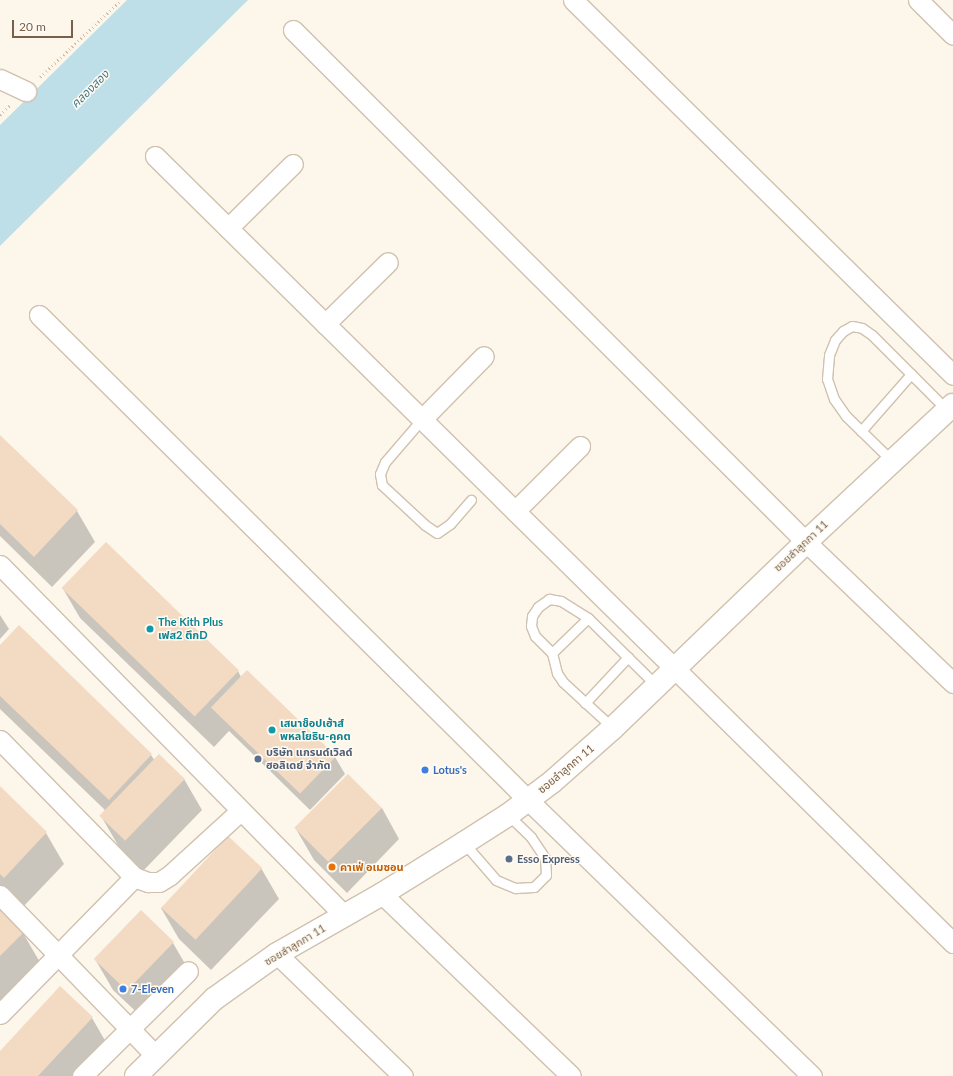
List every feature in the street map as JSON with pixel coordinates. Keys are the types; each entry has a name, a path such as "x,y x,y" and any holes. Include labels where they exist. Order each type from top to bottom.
{"street":[{"path":"573,0 953,375"},
{"path":"918,0 953,35"},
{"path":"293,30 806,542 953,683"},
{"path":"0,79 26,91"},
{"path":"155,156 953,943"},
{"path":"228,228 293,164"},
{"path":"326,324 388,262"},
{"path":"39,315 528,800 812,1076"},
{"path":"422,419 484,356"},
{"name":"ซอยลำลูกกา 11","path":"136,1076 214,999 277,954 345,916 464,843 508,815 552,782 613,728 674,667 950,408"},
{"path":"515,511 580,446"},
{"path":"0,565 345,916"},
{"path":"0,740 134,877 148,882 159,882 240,810"},
{"path":"0,1014 57,954 134,877"},
{"path":"382,894 571,1076"},
{"path":"0,895 156,1056"},
{"path":"277,954 402,1076"},
{"path":"82,1076 188,970"}],"lane":[{"path":"892,461 846,416 834,399 827,379 829,355 835,340 843,331 852,326 862,328 872,335 911,374 950,408"},
{"path":"861,431 911,374"},
{"path":"422,419 385,462 380,474 382,485 425,525 437,533 450,524 471,500"},
{"path":"613,728 563,682 557,673 552,653 535,636 531,626 532,616 538,607 549,599 561,601 588,618 656,685"},
{"path":"552,653 588,618"},
{"path":"585,702 628,657"},
{"path":"464,843 496,880 515,888 534,887 546,875 545,858 531,837 508,815"}],"path":[{"path":"0,115 121,0"}],"water":[{"name":"คลองสอง","path":"127,0 248,0 0,246 0,125"}],"building":[{"path":"0,435 78,510 34,557 0,524"},
{"name":"The Kith Plus เฟส2 ตึกD","path":"106,542 239,671 195,717 62,588"},
{"path":"19,625 152,754 109,800 0,696 0,645"},
{"name":"เสนาช็อปเฮ้าส์ พหลโยธิน-คูคต","path":"247,670 336,756 300,794 211,707"},
{"path":"159,754 185,779 125,841 99,816"},
{"path":"348,774 382,808 328,862 294,828"},
{"path":"0,786 47,832 4,878 0,874"},
{"path":"228,836 262,868 196,940 161,908"},
{"path":"0,909 24,932 0,956"},
{"path":"141,910 174,942 127,991 94,959"},
{"path":"60,986 93,1017 38,1076 0,1076 0,1051"}],"place":[{"name":"The Kith Plus เฟส2 ตึกD","path":"150,629"},
{"name":"เสนาช็อปเฮ้าส์ พหลโยธิน-คูคต","path":"272,730"},
{"name":"บริษัท แกรนด์เวิลด์ ฮอลิเดย์ จำกัด","path":"258,759"},
{"name":"Lotus's","path":"425,770"},
{"name":"Esso Express","path":"509,859"},
{"name":"คาเฟ่ อเมซอน","path":"332,867"},
{"name":"7-Eleven","path":"123,989"}]}
